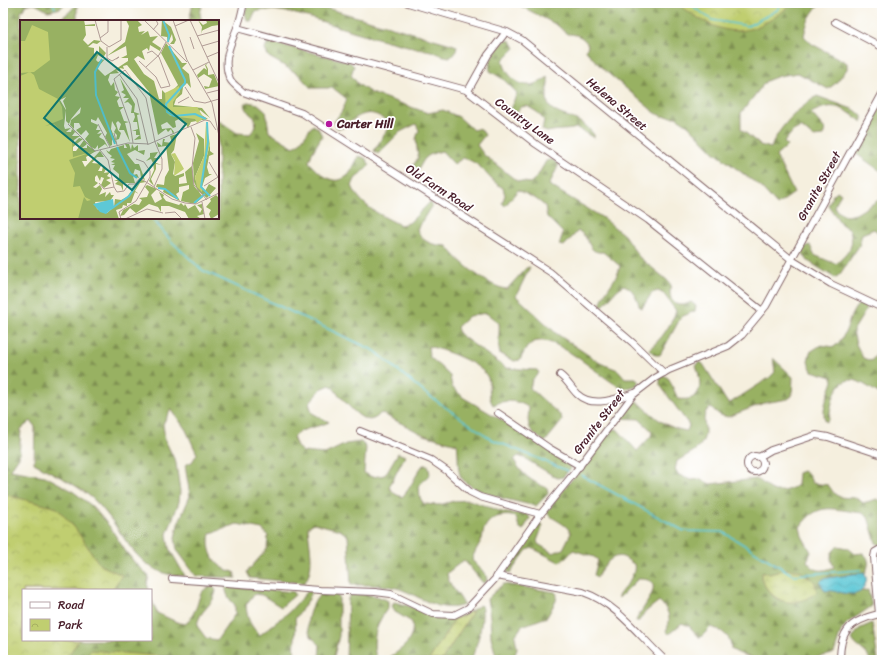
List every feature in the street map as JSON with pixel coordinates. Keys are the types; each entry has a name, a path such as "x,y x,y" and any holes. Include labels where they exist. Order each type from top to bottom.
{"street":[{"path":"237,28 244,3"},
{"name":"Helena Street","path":"408,3 506,32 522,40 791,259 831,284 882,308"},
{"path":"836,22 882,47"},
{"name":"Country Lane","path":"237,28 468,91 536,144 648,220 762,311"},
{"name":"Old Farm Road","path":"237,28 227,61 230,81 243,92 302,112 550,272 627,338 664,373"},
{"path":"468,91 488,55 506,32"},
{"name":"Granite Street","path":"172,579 320,590 352,590 391,594 433,614 454,615 468,608 497,576 540,514 580,466 621,409 636,392 664,373 728,346 742,335 762,311 882,94"},
{"path":"560,375 577,394 588,401 611,400 636,392"},
{"path":"498,413 549,448 580,466"},
{"path":"360,431 430,460 447,471 470,492 480,497 540,514"},
{"path":"759,458 771,450 816,435 828,437 882,455"},
{"path":"840,660 840,647 845,632 855,622 879,614 874,557 875,552 882,548"},
{"path":"497,576 583,592 594,596 624,618 665,660"}],"green space":[{"path":"7,3 65,3 61,8 48,11 35,4 27,4 21,12 20,219 219,219 219,121 237,133 250,134 256,127 255,118 249,113 244,104 248,102 258,104 266,111 269,132 294,147 302,140 313,125 318,128 322,136 312,153 309,162 326,177 336,180 341,179 349,174 359,156 365,158 370,165 355,179 352,186 361,200 379,214 400,225 409,223 430,202 432,205 417,229 419,234 429,242 447,246 458,259 483,279 507,289 526,268 530,267 516,296 557,334 600,363 618,370 625,378 636,378 639,383 635,386 624,389 570,352 547,342 538,341 532,343 527,348 520,360 514,361 500,354 499,323 486,313 469,316 457,327 459,334 506,368 537,370 539,373 532,380 530,388 561,416 562,421 545,442 530,428 528,420 529,408 521,403 512,401 493,405 490,398 488,378 484,372 470,362 443,350 428,346 429,356 450,376 452,387 464,398 512,426 569,464 571,468 563,477 557,478 524,458 518,456 514,460 520,470 528,477 547,488 548,494 536,506 494,496 472,487 460,475 457,444 424,435 381,413 373,419 368,420 350,408 330,385 321,389 309,403 312,413 329,422 301,431 293,437 297,447 303,452 325,454 346,444 361,442 366,447 364,473 372,477 385,475 398,453 405,456 389,487 395,494 402,497 423,465 428,465 430,474 419,485 420,498 424,504 439,505 454,501 469,500 505,513 527,514 530,518 523,530 519,527 516,517 508,516 499,516 491,520 485,527 482,539 472,560 486,575 487,581 483,583 464,560 447,573 449,582 464,605 455,607 439,606 394,587 351,585 348,536 340,530 314,523 308,527 311,564 308,577 304,583 250,578 247,572 267,549 268,536 262,529 237,524 210,533 209,540 209,547 213,558 222,567 234,572 236,578 196,576 177,550 175,538 178,524 190,496 185,465 192,462 197,454 186,430 171,409 163,424 165,440 176,463 180,491 179,502 167,534 169,548 185,576 167,574 153,568 141,559 131,548 104,510 92,498 71,483 34,463 35,427 31,421 21,429 19,457 10,470 45,476 71,490 92,506 110,527 135,563 149,576 147,584 149,589 22,589 22,641 152,641 152,600 157,613 179,623 186,624 197,606 202,592 213,586 216,591 212,601 200,616 197,626 206,638 217,640 235,614 235,605 227,594 226,586 294,592 295,595 281,607 262,595 254,594 246,605 246,610 251,625 260,635 289,612 308,591 311,592 309,599 295,619 295,660 3,660 3,27 5,26"},
{"path":"193,3 203,3 200,13 201,19 203,20 189,20"},
{"path":"248,3 298,3 323,7 451,44 457,46 456,51 451,57 445,56 297,14 275,10 255,12 251,21 247,21 245,12"},
{"path":"515,3 822,3 810,18 806,26 804,36 812,44 847,63 847,69 836,83 828,89 798,73 779,76 766,81 741,113 741,129 760,145 771,148 774,140 784,125 803,106 817,96 855,110 862,116 862,122 838,107 826,107 811,113 825,129 823,136 813,137 801,127 793,131 784,142 787,146 776,156 794,193 777,205 761,187 714,152 688,125 676,117 661,116 654,112 602,68 586,51 588,45 582,38 573,34 567,34 557,25"},
{"path":"677,3 793,3 777,16 762,24 748,29 735,31 722,29 708,23 693,15"},
{"path":"77,4 77,20 58,20 67,14"},
{"path":"506,40 511,41 515,48 503,60 506,70 512,78 526,85 531,85 536,84 548,77 547,96 550,108 583,124 594,135 594,138 577,128 547,132 542,130 544,120 537,112 527,106 521,107 513,116 509,112 517,93 503,79 490,71 489,67 494,54"},
{"path":"269,42 350,62 354,66 351,75 358,84 371,93 428,113 443,110 459,117 473,130 480,128 485,135 477,145 484,155 517,181 530,183 537,177 546,161 552,159 559,164 549,185 603,218 624,235 639,257 671,285 670,296 672,300 681,305 691,302 696,306 695,311 681,317 660,355 655,355 649,349 665,332 676,311 664,294 658,291 652,293 642,308 639,306 632,291 624,285 617,290 603,306 600,306 620,266 603,252 598,252 591,248 582,234 578,231 564,246 559,245 563,233 547,217 545,206 536,199 518,190 505,206 502,203 505,195 503,188 492,180 476,163 470,160 463,158 454,164 442,151 426,157 413,176 411,169 418,158 416,139 419,130 416,124 400,132 378,154 374,151 390,125 378,115 366,114 360,115 343,128 337,128 334,122 342,111 347,99 333,88 311,88 298,74 269,57 265,50 266,45"},
{"path":"882,105 882,172 855,153"},
{"path":"837,191 841,194 834,206 837,211 846,216 856,214 882,198 882,236 874,229 862,234 859,246 840,274 835,278 808,261 801,251 810,245 814,255 836,264 847,253 852,241 850,230 841,224 828,205 833,195"},
{"path":"860,303 864,303 866,310 853,331 856,344 863,358 871,361 882,348 882,395 857,381 850,380 844,382 836,393 831,407 829,420 826,422 824,412 827,396 833,381 832,377 812,371 808,362 810,352 821,345 834,347 843,336 852,313"},
{"path":"773,358 793,377 792,396 788,399 764,403 728,417 720,415 711,408 707,410 704,416 705,435 701,445 693,452 677,461 675,470 679,475 691,480 701,479 710,484 756,479 772,490 778,491 788,490 797,485 798,473 803,471 809,475 812,483 828,485 839,497 856,498 863,503 877,499 882,502 882,546 876,543 868,517 864,513 836,509 821,510 807,518 800,527 802,536 811,552 807,561 816,569 826,570 834,567 831,560 831,555 838,546 848,548 855,554 863,553 868,560 866,572 823,579 820,582 825,591 833,590 847,594 868,590 872,606 847,623 841,631 834,653 810,660 758,659 749,657 731,649 730,641 726,635 711,627 700,638 689,626 682,623 669,634 666,631 669,623 667,611 659,601 644,613 639,621 636,621 651,596 653,589 652,584 648,580 638,579 619,598 618,596 632,577 634,572 634,564 619,556 614,557 604,566 597,578 594,575 598,560 594,557 573,550 566,558 559,562 532,548 527,550 510,573 506,571 540,523 543,525 537,541 538,544 553,553 563,549 571,533 566,526 552,518 546,512 611,430 617,429 637,451 651,436 652,431 639,419 619,418 633,400 641,404 665,423 687,431 689,425 660,385 660,378 664,375 669,379 678,399 693,397 699,390 700,384 696,365 699,362 703,364 727,402 730,403 769,378 775,372","holes":["762,573 774,573 815,582 779,600 767,589"]},
{"path":"3,494 57,508 75,528 100,565 122,575 113,589 22,589 22,641 78,641 65,660 3,660"},
{"path":"785,569 799,570 815,582 817,592 800,601 784,602 777,599 766,587 761,578 762,573 774,573"},
{"path":"503,584 555,592 557,594 556,601 547,617 522,626 515,636 517,648 513,660 497,660 491,637 487,599"},
{"path":"321,594 335,594 339,597 339,636 333,660 319,660 320,645 312,637 309,631 309,614 317,598"},
{"path":"350,594 364,594 388,601 388,608 381,619 376,632 374,646 377,659 386,660 346,660 348,599"},
{"path":"394,602 444,619 454,618 466,614 480,605 482,607 480,634 471,660 386,660 406,644 411,635 412,629 412,622 395,612 392,606"},
{"path":"473,611 442,660 429,660 455,619"},
{"path":"872,623 878,660 870,660 852,639 859,629"},
{"path":"91,650 203,660 82,660"}],"water":[{"path":"864,572 866,583 861,591 856,594 825,591 820,582 823,579"}],"waterway":[{"path":"53,3 55,8"},
{"path":"688,3 712,20 748,26 777,10 782,3"},
{"path":"153,219 172,242 202,270 375,351 425,393 491,439 568,471"},
{"path":"581,475 684,531 723,532 793,575 861,570"}],"place":[{"name":"Carter Hill","path":"329,124"}]}
